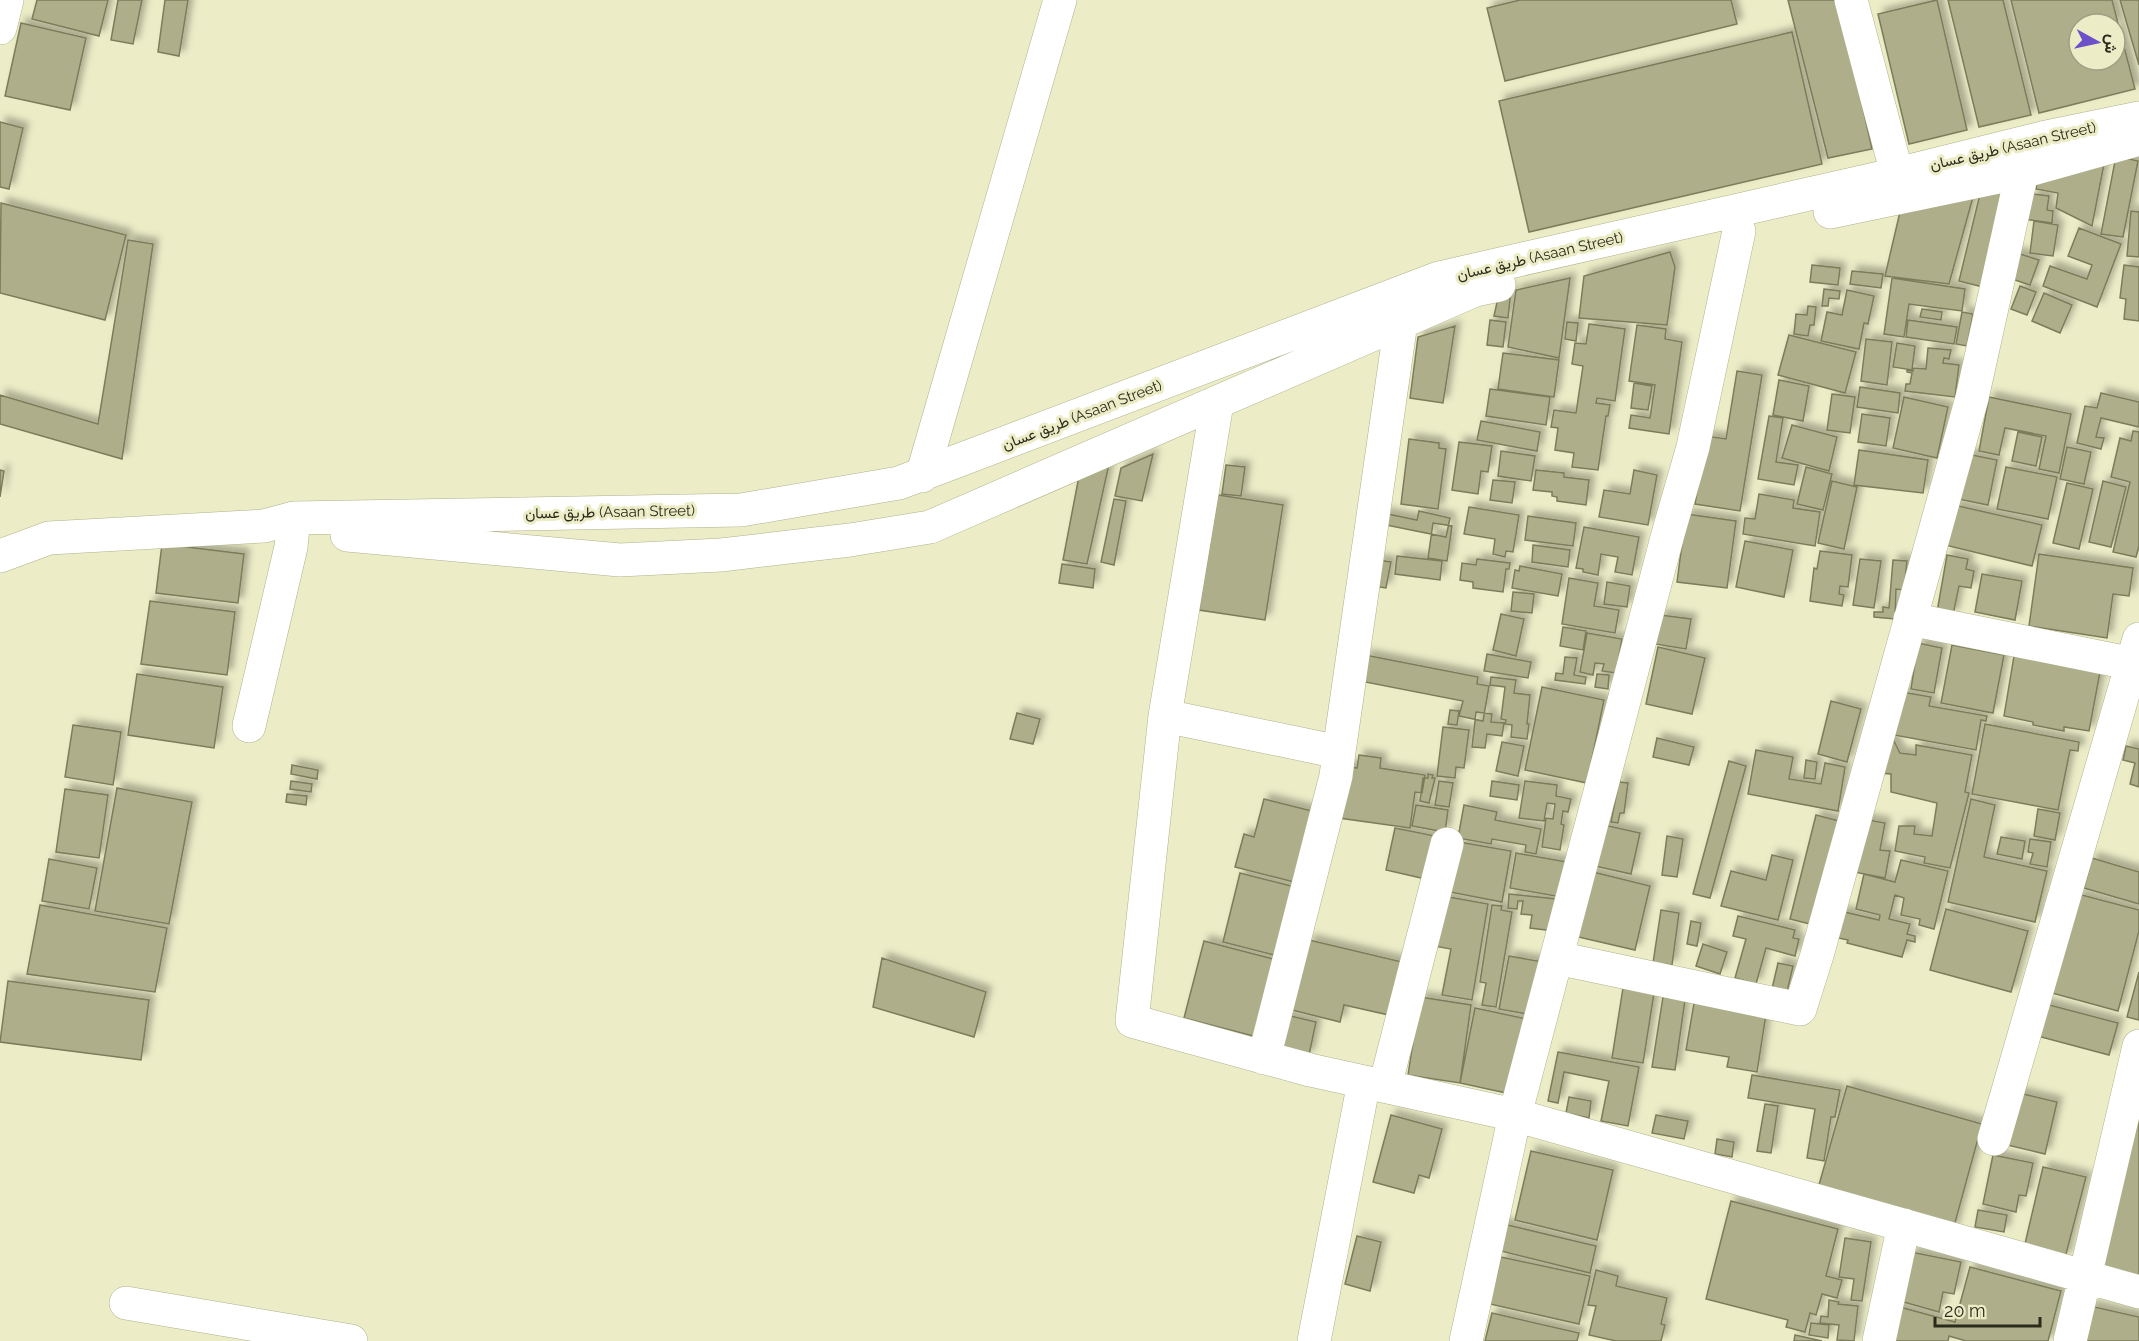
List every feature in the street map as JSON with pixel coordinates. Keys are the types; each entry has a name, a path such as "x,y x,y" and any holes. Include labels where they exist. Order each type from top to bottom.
{"street":[{"path":"0,28 7,0"},
{"path":"922,476 1060,0"},
{"path":"1851,0 1897,174"},
{"name":"طريق عسان (Asaan Street)","path":"0,556 48,538 284,524 741,510 899,483 1439,278 1897,174 2042,138 2139,118"},
{"path":"249,726 266,659 284,524 620,560 721,555 850,540 930,527 1475,290 1738,231 2022,172 2139,139"},
{"path":"1557,958 1800,1009 1972,398 2022,172"},
{"path":"1466,1341 1515,1115 1693,447 1738,231"},
{"path":"1264,1058 1336,776 1401,322"},
{"path":"1217,403 1165,716 1132,1021 1264,1058 1515,1115 2139,1292"},
{"path":"1910,619 2137,656 1994,1139"},
{"path":"1165,716 1339,752"},
{"path":"1314,1341 1375,1084 1447,844"},
{"path":"2070,1341 2139,1046"},
{"path":"1879,1341 1904,1225"},
{"path":"126,1303 351,1341"}],"building":[{"path":"37,0 108,0 99,36 32,19"},
{"path":"118,0 142,0 133,44 111,40"},
{"path":"165,0 188,0 179,56 158,52"},
{"path":"1520,0 1731,0 1737,24 1505,81 1487,8"},
{"path":"1788,0 1839,0 1872,149 1828,158"},
{"path":"1937,0 1967,130 1909,144 1878,14"},
{"path":"1948,0 2003,0 2031,115 1979,127"},
{"path":"2011,0 2112,0 2115,12 2067,12 2067,72 2127,72 2127,58 2135,89 2039,113"},
{"path":"2120,0 2139,0 2139,65 2127,24 2127,12 2124,12"},
{"path":"21,23 86,38 70,110 5,96"},
{"path":"1792,32 1822,164 1529,232 1499,101"},
{"path":"0,122 23,128 9,189 0,187"},
{"path":"2116,156 2138,161 2123,237 2101,234"},
{"path":"2104,164 2092,226 2056,208 2058,193 2036,189 2037,182"},
{"path":"2007,192 1983,287 1959,281 1980,194"},
{"path":"2033,194 2049,196 2047,210 2053,211 2052,223 2023,219"},
{"path":"1973,197 1949,284 1885,276 1900,212"},
{"path":"1,203 126,235 105,320 0,293"},
{"path":"2131,211 2139,212 2139,257 2127,256"},
{"path":"2034,221 2058,225 2053,256 2030,253"},
{"path":"2079,228 2121,244 2097,307 2043,286 2050,266 2087,279 2092,265 2068,256"},
{"path":"128,240 153,244 122,459 0,424 0,395 98,424"},
{"path":"1670,252 1675,267 1667,325 1579,318 1584,276"},
{"path":"2014,252 2039,260 2030,285 2006,277"},
{"path":"1812,265 1840,268 1838,285 1810,282"},
{"path":"2124,265 2139,267 2139,321 2124,319 2126,299 2120,298"},
{"path":"1852,271 1883,274 1881,288 1850,284"},
{"path":"1570,278 1559,358 1508,347 1516,290"},
{"path":"1892,278 1965,289 1962,311 1909,304 1904,337 1884,334"},
{"path":"2020,286 2036,292 2027,315 2011,309"},
{"path":"1824,289 1840,291 1839,299 1829,298 1828,306 1822,306"},
{"path":"1511,290 1508,318 1494,316 1499,293"},
{"path":"1847,290 1874,296 1868,324 1864,323 1859,349 1821,341 1827,312 1842,315"},
{"path":"2044,293 2072,305 2060,333 2032,321"},
{"path":"1808,306 1816,307 1814,325 1810,325 1808,336 1794,334 1796,314 1807,315"},
{"path":"1922,309 1942,312 1941,320 1920,317"},
{"path":"1962,312 1973,314 1967,346 1956,344"},
{"path":"1490,320 1506,322 1503,347 1487,345"},
{"path":"1908,320 1957,327 1954,344 1906,337"},
{"path":"1567,322 1578,323 1576,341 1565,339"},
{"path":"1589,324 1625,329 1615,401 1597,398 1596,403 1610,405 1608,416 1606,416 1598,470 1572,467 1574,453 1555,450 1558,428 1551,427 1554,410 1576,413 1583,366 1572,364 1575,343 1586,344"},
{"path":"1637,325 1666,329 1665,339 1682,342 1669,434 1629,428 1631,415 1650,418 1655,385 1629,381"},
{"path":"1455,326 1443,403 1410,398 1418,337"},
{"path":"1789,335 1856,352 1845,393 1778,375"},
{"path":"1866,339 1892,342 1887,385 1861,381"},
{"path":"1897,343 1915,346 1912,370 1893,367"},
{"path":"1928,348 1951,350 1949,359 1944,358 1943,363 1959,365 1955,397 1905,391 1906,384 1910,384 1912,373 1907,370 1926,369"},
{"path":"1503,353 1559,360 1554,397 1498,389"},
{"path":"1737,371 1762,375 1740,511 1695,504 1706,436 1726,439"},
{"path":"1779,380 1809,386 1803,421 1773,415"},
{"path":"1634,383 1652,386 1648,410 1631,408"},
{"path":"1860,387 1900,393 1898,413 1857,407"},
{"path":"1490,389 1550,397 1546,425 1486,416"},
{"path":"2101,393 2139,402 2139,427 2101,418 2096,437 2104,438 2101,449 2077,443 2085,406 2097,408"},
{"path":"1832,394 1855,397 1850,433 1827,430"},
{"path":"1904,397 1948,407 1937,458 1893,448"},
{"path":"1989,397 2071,414 2059,473 2039,469 2046,436 2005,428 1999,455 1979,451"},
{"path":"1862,414 1890,418 1886,446 1858,442"},
{"path":"1769,416 1783,418 1776,462 1798,465 1794,485 1758,479"},
{"path":"1481,421 1540,432 1537,451 1477,440"},
{"path":"1792,425 1837,437 1829,471 1782,458"},
{"path":"2133,431 2139,432 2139,546 2136,557 2113,552 2130,482 2111,477 2120,438 2131,441"},
{"path":"2018,432 2042,437 2036,466 2012,461"},
{"path":"1409,439 1439,443 1439,448 1446,449 1438,509 1401,504"},
{"path":"1459,442 1492,446 1488,472 1481,471 1478,494 1452,490"},
{"path":"2067,447 2091,452 2084,484 2060,479"},
{"path":"1859,450 1928,460 1923,493 1854,485"},
{"path":"1501,451 1535,456 1531,481 1498,476"},
{"path":"1153,454 1142,501 1115,496 1121,468"},
{"path":"1967,454 1997,460 1988,505 1958,499"},
{"path":"1109,464 1087,564 1063,560 1079,476"},
{"path":"1226,465 1245,467 1241,496 1222,494"},
{"path":"1806,467 1832,474 1823,510 1797,504"},
{"path":"2006,467 2057,477 2048,519 1997,509"},
{"path":"0,470 4,471 0,497"},
{"path":"1536,470 1564,473 1564,477 1589,480 1586,505 1557,501 1557,497 1552,496 1552,492 1533,490"},
{"path":"1634,470 1657,475 1648,525 1599,517 1604,490 1630,494"},
{"path":"1493,480 1515,482 1512,503 1490,500"},
{"path":"1832,481 1857,487 1844,549 1818,543"},
{"path":"2103,481 2126,487 2111,547 2089,542"},
{"path":"2067,483 2093,489 2079,549 2053,543"},
{"path":"1759,494 1794,500 1793,508 1820,512 1815,546 1743,534 1745,518 1755,519"},
{"path":"1218,495 1283,505 1265,620 1199,610"},
{"path":"1114,499 1126,501 1114,565 1101,562"},
{"path":"1954,505 2042,525 2032,566 1945,545"},
{"path":"1469,507 1519,515 1513,552 1506,551 1505,557 1493,554 1495,539 1464,534"},
{"path":"1419,511 1450,518 1446,537 1381,524 1383,513 1417,520"},
{"path":"1686,514 1736,521 1727,588 1677,582"},
{"path":"1528,516 1576,523 1573,546 1525,540"},
{"path":"1433,523 1452,526 1447,561 1428,558"},
{"path":"1584,527 1639,537 1632,575 1615,572 1618,557 1601,554 1598,575 1576,568"},
{"path":"1745,541 1793,550 1784,597 1736,587"},
{"path":"162,544 244,554 238,603 156,593"},
{"path":"1533,545 1570,550 1568,567 1532,562"},
{"path":"1820,551 1852,555 1848,587 1840,586 1839,594 1844,595 1842,606 1810,601 1814,568 1817,569"},
{"path":"2039,554 2133,568 2129,596 2113,594 2107,638 2029,626"},
{"path":"1947,555 1968,559 1966,569 1974,571 1971,588 1959,586 1953,615 1937,612"},
{"path":"1397,556 1442,561 1440,580 1395,574"},
{"path":"1477,559 1510,563 1509,569 1506,569 1503,592 1473,588 1473,582 1460,580 1462,563 1476,565"},
{"path":"1860,559 1881,561 1874,608 1853,605"},
{"path":"1377,560 1391,562 1386,588 1373,586"},
{"path":"1893,560 1907,561 1904,590 1896,589 1895,619 1874,617 1874,612 1883,612 1883,607 1889,608"},
{"path":"1062,564 1095,569 1093,588 1059,583"},
{"path":"1520,566 1562,574 1558,596 1512,588 1515,570 1519,571"},
{"path":"1982,574 2022,581 2015,620 1975,612"},
{"path":"1569,578 1598,583 1594,606 1619,610 1615,633 1562,624"},
{"path":"1607,582 1630,586 1627,607 1604,604"},
{"path":"1513,592 1534,594 1532,613 1511,611"},
{"path":"150,601 235,612 227,675 141,664"},
{"path":"1501,614 1524,619 1516,656 1493,650"},
{"path":"1660,615 1691,619 1686,649 1655,644"},
{"path":"1563,627 1586,631 1583,650 1560,646"},
{"path":"1587,633 1622,639 1616,673 1602,671 1604,664 1595,663 1593,675 1580,672"},
{"path":"1918,643 1942,648 1934,693 1911,689"},
{"path":"1952,645 2004,655 1993,713 1941,703"},
{"path":"1658,647 1705,658 1692,714 1646,704"},
{"path":"1487,654 1531,662 1528,678 1484,671"},
{"path":"1365,655 1478,677 1477,684 1489,686 1483,721 1459,716 1463,701 1360,681"},
{"path":"2014,656 2100,672 2089,731 2064,727 2064,731 2004,716"},
{"path":"1565,657 1577,658 1574,675 1586,677 1585,684 1555,680 1556,673 1563,674"},
{"path":"137,674 223,687 214,748 128,735"},
{"path":"1597,674 1609,675 1608,689 1595,687"},
{"path":"1491,677 1516,680 1514,693 1530,695 1527,739 1511,737 1512,725 1505,724 1506,720 1501,719 1505,687 1490,685"},
{"path":"1542,687 1604,700 1587,783 1525,770"},
{"path":"1902,692 1931,697 1929,706 1987,716 1986,721 1981,720 1976,750 1894,735"},
{"path":"1831,701 1861,709 1847,762 1818,754"},
{"path":"1450,710 1459,711 1457,725 1448,724"},
{"path":"1476,712 1492,714 1491,722 1504,723 1502,736 1487,734 1485,748 1472,747"},
{"path":"1017,713 1040,719 1033,744 1010,739"},
{"path":"1985,724 2079,742 2078,751 2070,750 2058,810 1972,794"},
{"path":"73,725 121,732 113,785 65,777"},
{"path":"1443,727 1469,730 1464,768 1456,767 1455,778 1437,776"},
{"path":"1885,737 1894,741 1900,753 1916,755 1916,745 1972,755 1965,792 1969,793 1950,868 1924,863 1925,857 1895,851 1899,826 1915,826 1914,834 1932,836 1937,803 1891,792 1891,774 1879,773"},
{"path":"1657,738 1694,747 1689,765 1653,757"},
{"path":"1502,742 1524,746 1518,776 1496,771"},
{"path":"2126,746 2139,749 2139,787 2130,784 2135,763 2123,760"},
{"path":"1756,750 1793,757 1789,779 1821,784 1825,763 1845,767 1838,811 1748,794"},
{"path":"1359,755 1381,758 1380,768 1425,775 1422,793 1415,792 1410,828 1339,818 1346,766 1357,768"},
{"path":"1806,760 1817,762 1815,779 1804,778"},
{"path":"1729,761 1746,766 1710,898 1693,894"},
{"path":"292,765 318,770 317,779 291,774"},
{"path":"1621,771 1620,782 1628,783 1624,813 1620,813 1618,823 1611,822"},
{"path":"1428,774 1435,778 1429,803 1420,801 1423,778 1428,778"},
{"path":"291,781 312,784 311,792 290,789"},
{"path":"1439,781 1453,783 1449,807 1435,805"},
{"path":"1492,781 1519,785 1517,800 1490,796"},
{"path":"1525,781 1557,785 1556,796 1571,799 1568,812 1563,811 1561,824 1564,825 1560,850 1542,847 1546,818 1553,819 1555,804 1547,803 1544,821 1519,818"},
{"path":"117,788 192,802 169,924 95,911"},
{"path":"65,789 108,795 99,858 56,852"},
{"path":"287,794 307,796 306,805 286,802"},
{"path":"1264,799 1320,813 1302,884 1235,867 1244,834 1254,837"},
{"path":"1971,799 1995,805 1984,857 2047,871 2035,922 1948,902"},
{"path":"1416,805 1448,810 1445,832 1412,826"},
{"path":"1464,805 1497,812 1495,820 1541,829 1536,854 1525,852 1526,845 1492,839 1491,844 1458,838"},
{"path":"2038,809 2060,813 2055,840 2034,836"},
{"path":"1816,815 1843,822 1818,926 1790,919"},
{"path":"1863,819 1885,823 1880,850 1890,851 1885,878 1854,872"},
{"path":"1595,823 1640,833 1631,874 1586,864"},
{"path":"1395,828 1440,837 1430,880 1386,870"},
{"path":"1667,836 1683,839 1677,877 1662,875"},
{"path":"2001,837 2025,841 2022,859 1997,854"},
{"path":"2030,839 2051,842 2047,867 2030,864 2033,853 2028,852"},
{"path":"1459,842 1511,851 1502,902 1450,892"},
{"path":"1516,853 1567,862 1561,897 1510,888"},
{"path":"1772,855 1793,860 1778,920 1721,906 1731,871 1766,880"},
{"path":"2092,858 2139,872 2139,904 2084,888"},
{"path":"49,859 97,868 89,909 42,901"},
{"path":"1901,860 1948,871 1934,929 1919,925 1920,919 1901,915 1904,898 1895,895 1889,919 1910,924 1907,934 1915,936 1915,942 1907,940 1902,957 1847,943 1848,940 1834,937 1840,911 1879,920 1880,915 1856,909 1864,874 1895,882"},
{"path":"1589,871 1650,886 1635,950 1574,936"},
{"path":"1240,873 1299,888 1282,957 1223,942"},
{"path":"1509,894 1557,899 1554,931 1530,928 1532,915 1521,914 1523,901 1518,901 1517,909 1508,908"},
{"path":"2078,894 2139,910 2139,931 2118,1011 2052,993"},
{"path":"1443,896 1488,904 1472,1000 1442,995 1451,949 1434,946"},
{"path":"40,905 167,928 155,992 27,974"},
{"path":"1492,905 1502,906 1501,910 1512,912 1496,1007 1482,1005 1486,983 1480,982"},
{"path":"1946,909 2028,931 2011,992 1930,970"},
{"path":"1661,910 1679,913 1672,965 1653,963"},
{"path":"1738,916 1795,930 1793,938 1799,939 1795,956 1766,948 1756,984 1735,978 1746,939 1733,936"},
{"path":"1691,921 1701,923 1697,946 1687,944"},
{"path":"1309,940 1402,962 1389,1015 1344,1005 1340,1022 1292,1010"},
{"path":"1204,941 1277,960 1257,1037 1184,1018"},
{"path":"1703,944 1727,952 1720,974 1696,966"},
{"path":"1509,956 1543,962 1533,1015 1499,1009"},
{"path":"882,958 986,992 974,1037 873,1007"},
{"path":"1778,963 1793,966 1787,992 1772,989"},
{"path":"2139,972 2139,1020 2127,1017"},
{"path":"8,981 149,1000 141,1060 0,1042"},
{"path":"1623,988 1654,993 1643,1063 1612,1058"},
{"path":"1420,997 1471,1005 1460,1083 1408,1075"},
{"path":"1663,997 1685,1000 1675,1070 1652,1067"},
{"path":"2038,1002 2118,1023 2109,1055 2030,1034"},
{"path":"1694,1003 1766,1014 1757,1072 1727,1067 1729,1057 1686,1050"},
{"path":"1475,1008 1527,1019 1511,1094 1460,1083"},
{"path":"1278,1013 1316,1022 1309,1055 1272,1058"},
{"path":"1558,1052 1639,1067 1628,1126 1601,1121 1609,1081 1564,1072 1558,1103 1548,1101"},
{"path":"1752,1075 1840,1090 1835,1117 1831,1117 1824,1161 1807,1158 1815,1109 1748,1098"},
{"path":"1847,1086 1982,1124 1953,1230 1817,1192"},
{"path":"2015,1092 2057,1102 2045,1154 2003,1144"},
{"path":"2139,1092 2139,1277 2096,1266"},
{"path":"1569,1097 1591,1101 1589,1118 1566,1113"},
{"path":"1765,1104 1778,1106 1771,1153 1757,1151"},
{"path":"1391,1115 1442,1129 1429,1178 1419,1175 1414,1193 1373,1182"},
{"path":"1656,1115 1688,1121 1684,1139 1652,1133"},
{"path":"1717,1139 1734,1142 1732,1157 1715,1154"},
{"path":"1531,1151 1613,1170 1597,1240 1515,1220"},
{"path":"1993,1155 2033,1163 2026,1196 2019,1195 2016,1212 1983,1204"},
{"path":"2043,1167 2086,1177 2065,1258 2024,1248"},
{"path":"1731,1201 1838,1229 1826,1276 1842,1280 1837,1298 1822,1294 1816,1315 1810,1313 1805,1332 1786,1327 1788,1320 1706,1299"},
{"path":"1978,1210 2007,1215 2004,1232 1975,1227"},
{"path":"1499,1223 1596,1246 1590,1273 1493,1249"},
{"path":"1357,1236 1381,1242 1370,1291 1345,1284"},
{"path":"1845,1238 1871,1242 1862,1301 1851,1300 1854,1279 1839,1277"},
{"path":"1911,1252 1961,1262 1954,1294 1943,1292 1939,1312 1900,1301"},
{"path":"1501,1257 1590,1276 1579,1324 1490,1304"},
{"path":"1970,1267 2061,1291 2048,1341 1966,1341 1949,1336 1948,1341 1887,1341 1896,1306 1955,1322"},
{"path":"1596,1270 1618,1276 1616,1286 1667,1298 1661,1324 1665,1325 1661,1341 1616,1341 1589,1335 1596,1306 1588,1305"},
{"path":"1829,1300 1839,1302 1838,1304 1858,1306 1854,1341 1837,1340 1839,1325 1820,1323 1821,1316 1828,1317"},
{"path":"2090,1306 2139,1317 2139,1341 2082,1341"},
{"path":"1492,1313 1579,1333 1577,1341 1485,1341"},
{"path":"1811,1323 1829,1325 1828,1338 1809,1335"},
{"path":"1795,1335 1822,1341 1794,1341"}]}
